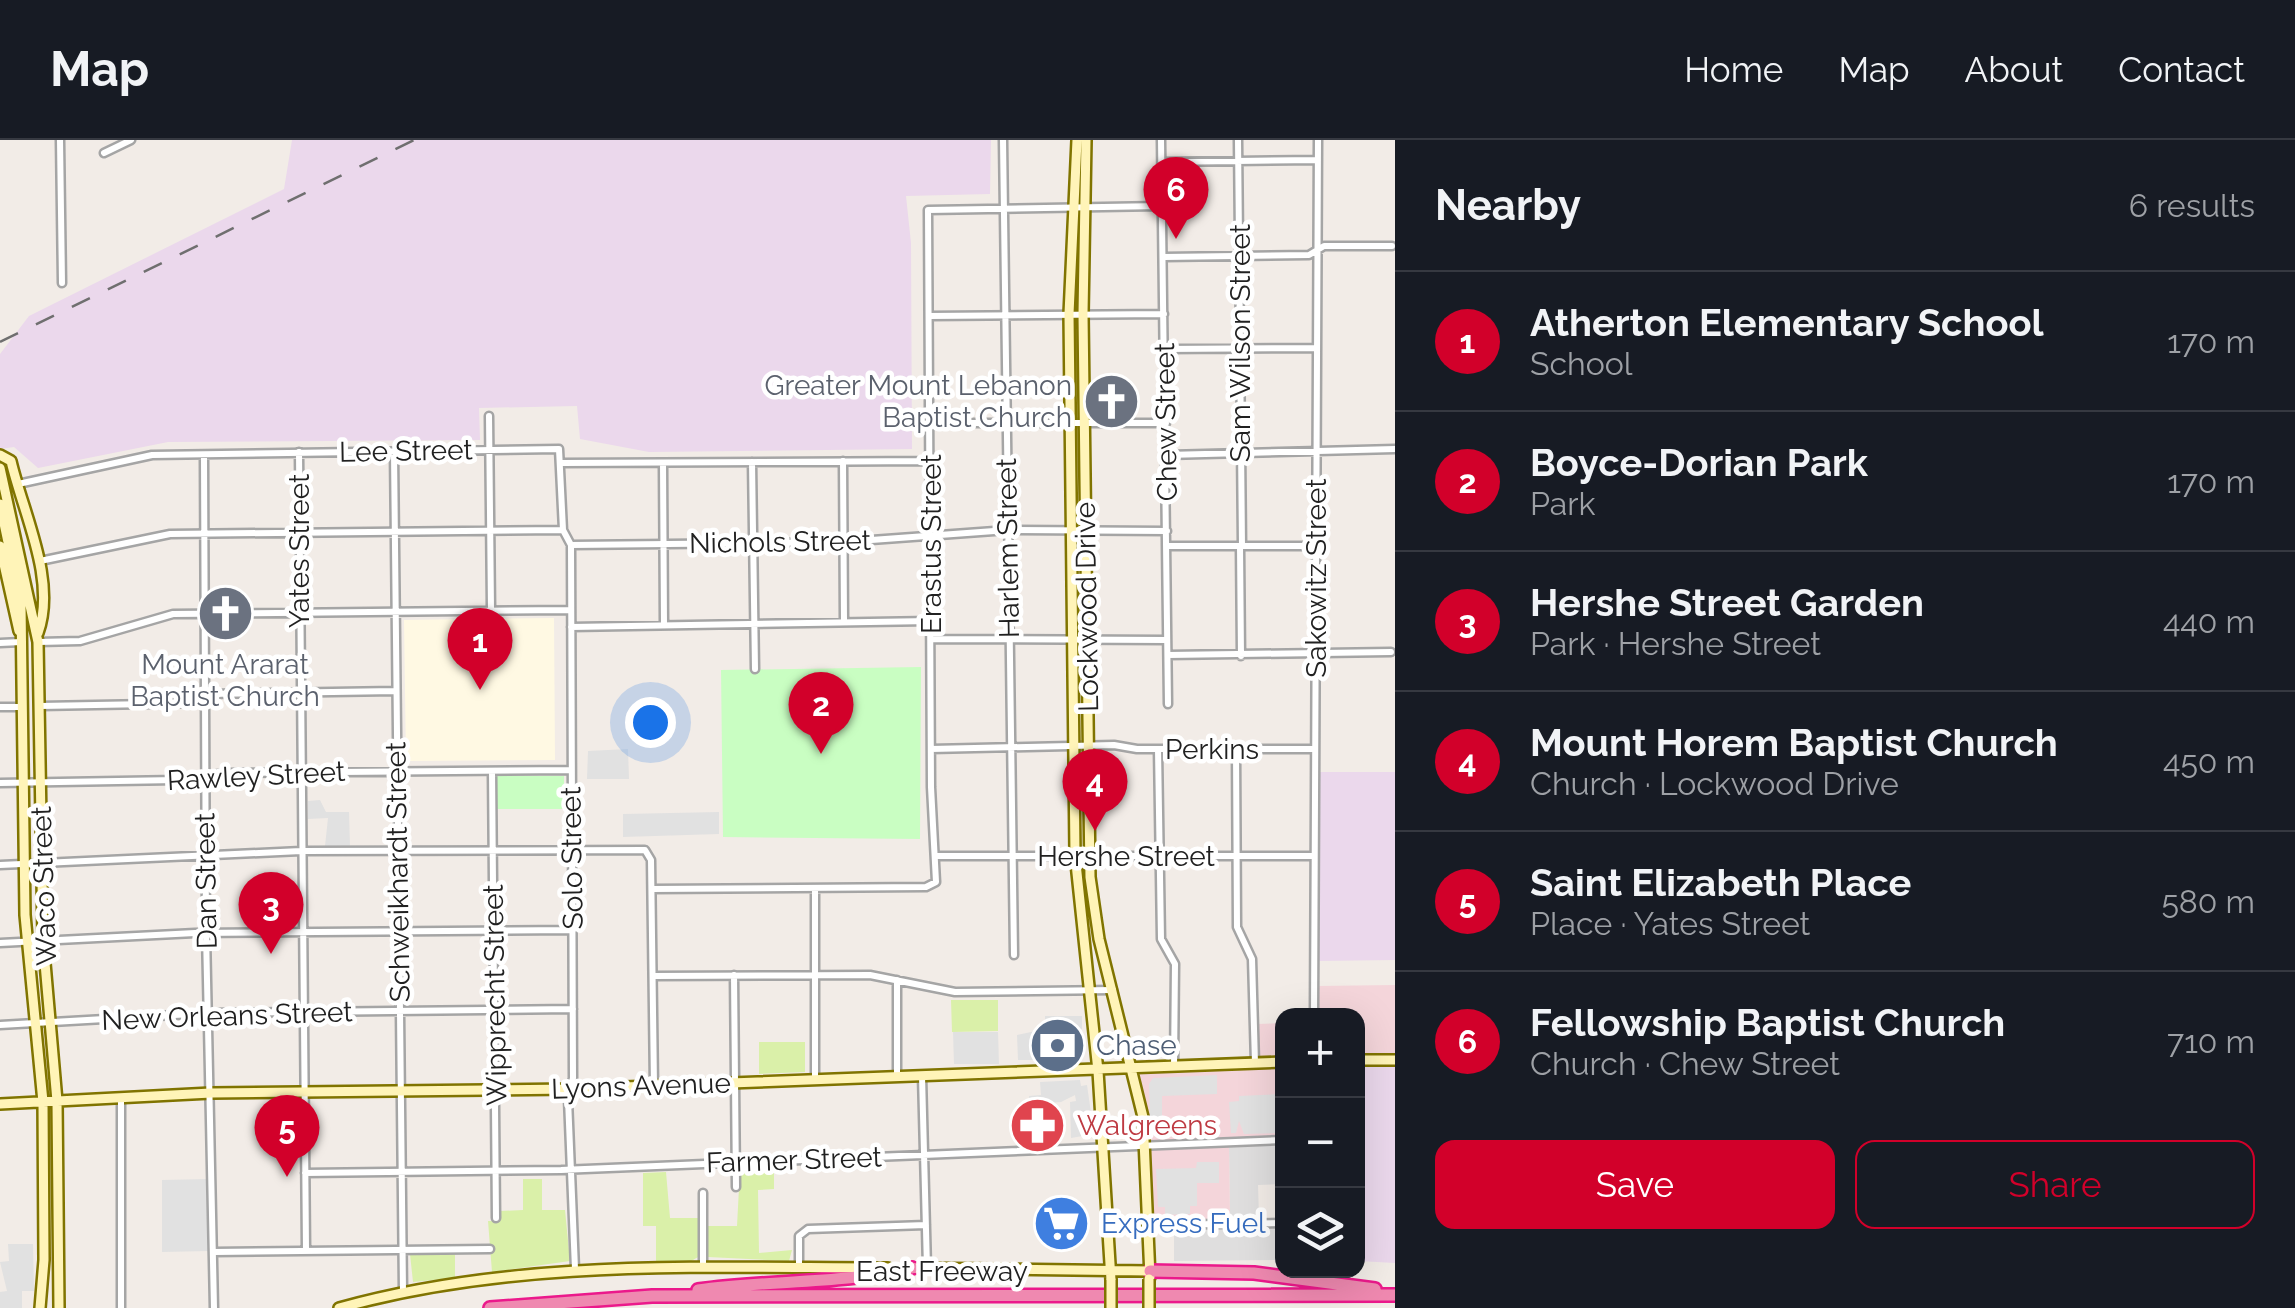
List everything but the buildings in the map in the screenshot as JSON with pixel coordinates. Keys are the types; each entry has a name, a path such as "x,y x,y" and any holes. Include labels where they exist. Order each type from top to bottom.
{"highway":[{"path":"652,1296 794,1279 878,1276 912,1268"},
{"path":"1150,1275 1254,1272 1395,1294"},
{"name":"East Freeway","path":"490,1308 652,1296 1395,1294"}],"main road":[{"name":"Lockwood Drive","path":"1082,143 1073,206 1069,314 1075,854 1098,1071 1111,1308"},
{"name":"Lockwood Drive","path":"1082,143 1086,206 1083,314 1090,854 1096,922 1133,1068 1146,1145 1149,1308"},
{"path":"0,454 11,461 38,561 44,617 38,639"},
{"name":"Waco Street","path":"0,468 21,604 24,864 44,1102 40,1308"},
{"name":"Waco Street","path":"0,504 8,519 38,639 43,940 57,1101 59,1308"},
{"path":"0,546 21,640"},
{"path":"1365,1060 1395,1060"},
{"name":"Lyons Avenue","path":"0,1104 210,1093 571,1089 1275,1062"},
{"path":"44,1211 58,1211"},
{"path":"338,1308 404,1292 574,1269 927,1268 1150,1275"}],"street":[{"path":"60,140 62,283"},
{"path":"104,154 131,140"},
{"name":"Harlem Street","path":"1003,140 1014,956"},
{"name":"Chew Street","path":"1161,140 1168,704"},
{"name":"Sam Wilson Street","path":"1238,140 1241,656"},
{"name":"Sakowitz Street","path":"1314,1008 1318,140"},
{"path":"1162,162 1318,160"},
{"path":"1004,206 1161,206"},
{"name":"Erastus Street","path":"815,888 926,887 938,879 931,749 928,210 1004,206"},
{"path":"1164,257 1309,255 1324,246 1392,246"},
{"path":"929,316 1164,314"},
{"path":"1164,349 1317,348"},
{"path":"489,416 491,610"},
{"path":"931,424 1166,422"},
{"name":"Lee Street","path":"16,485 152,454 559,449 562,462"},
{"path":"1167,455 1395,449"},
{"name":"Yates Street","path":"299,452 306,1250"},
{"name":"Schweikhardt Street","path":"394,452 404,1292"},
{"name":"Dan Street","path":"204,454 204,778 214,1308"},
{"path":"571,545 563,530 562,462 930,460"},
{"path":"843,461 844,621"},
{"path":"752,462 755,669"},
{"path":"664,463 664,626"},
{"path":"38,561 170,534 563,530"},
{"name":"Nichols Street","path":"571,545 844,542 1008,530 1167,531"},
{"name":"Solo Street","path":"571,545 568,610 574,1009 569,1168 574,1269"},
{"path":"1168,546 1316,546"},
{"path":"38,639 80,642 169,614 568,610"},
{"path":"571,627 931,621"},
{"path":"932,639 1167,640"},
{"path":"0,642 21,640"},
{"path":"1168,655 1391,652"},
{"path":"205,694 395,691"},
{"path":"40,706 205,703"},
{"path":"0,707 22,707"},
{"name":"Perkins","path":"931,749 1314,749"},
{"path":"1158,749 1161,938 1175,964 1174,1066"},
{"path":"1236,749 1237,931 1252,959 1255,1063"},
{"name":"Rawley Street","path":"0,783 204,778 226,773 571,770"},
{"name":"Wipprecht Street","path":"492,771 496,1218"},
{"path":"0,865 301,851 572,849 651,853 654,1086"},
{"name":"Hershe Street","path":"938,856 1314,856"},
{"path":"652,890 815,888 816,1080"},
{"path":"0,942 206,932 573,930"},
{"path":"653,976 870,974 955,992 1113,990"},
{"path":"734,976 736,1187"},
{"path":"898,980 898,1076"},
{"name":"New Orleans Street","path":"0,1025 209,1013 574,1009"},
{"path":"922,1076 927,1268"},
{"path":"121,1098 121,1308"},
{"name":"Farmer Street","path":"305,1173 569,1168 1275,1140"},
{"path":"703,1193 703,1267"},
{"path":"1150,1225 1275,1223"},
{"path":"798,1268 799,1236 808,1228 926,1225"},
{"path":"214,1252 490,1249"}],"shaded area":[{"path":"292,140 991,140 990,194 906,196 911,243 912,449 649,452 580,439 577,406 479,408 480,440 168,442 38,468 14,447 0,449 0,354 29,316 284,189"},
{"path":"554,618 555,760 406,761 404,620"},
{"path":"628,749 629,779 587,779 588,751"},
{"path":"1318,772 1395,772 1395,960 1317,961"},
{"path":"320,800 326,812 349,812 350,846 325,846 328,818 308,819 308,801"},
{"path":"719,812 719,834 623,837 623,814"},
{"path":"1395,985 1395,1064 1365,1064 1365,1008 1317,1008 1317,986"},
{"path":"1045,1016 1082,1016 1082,1029 1075,1031 1082,1031 1082,1060 1018,1060 1017,1035 1045,1029"},
{"path":"1275,1023 1275,1145 1229,1147 1230,1220 1152,1221 1149,1141 1138,1074 1258,1066 1257,1024"},
{"path":"953,1032 998,1032 999,1064 954,1064"},
{"path":"1365,1064 1395,1064 1395,1263 1365,1261"},
{"path":"1217,1075 1217,1094 1162,1096 1162,1125 1150,1125 1149,1084 1153,1078"},
{"path":"1080,1080 1081,1086 1087,1085 1094,1134 1071,1138 1070,1102 1076,1101 1075,1095 1061,1102 1030,1104 1029,1096 1041,1095 1040,1082"},
{"path":"1275,1094 1275,1133 1244,1134 1239,1121 1236,1133 1231,1133 1229,1102 1239,1101 1239,1096"},
{"path":"1275,1145 1275,1184 1258,1185 1259,1219 1275,1219 1275,1260 1174,1261 1174,1230 1230,1229 1229,1147"},
{"path":"1197,1162 1219,1162 1219,1183 1197,1183 1197,1206 1190,1206 1190,1214 1165,1215 1165,1207 1158,1207 1156,1169 1196,1168"},
{"path":"208,1179 209,1251 162,1252 162,1180"},
{"path":"8,1244 33,1244 34,1291 22,1291 22,1308 0,1308 0,1292 7,1291 0,1262 9,1261"}],"green space":[{"path":"921,667 920,839 723,837 721,670"},
{"path":"496,776 564,776 564,809 496,809"},
{"path":"951,1000 998,1000 998,1031 952,1032"},
{"path":"759,1042 805,1042 805,1072 759,1074"},
{"path":"774,1164 774,1189 758,1190 759,1253 792,1250 789,1261 708,1257 707,1226 737,1226 740,1169"},
{"path":"666,1172 670,1218 700,1218 700,1256 691,1261 656,1261 656,1226 643,1226 643,1173"},
{"path":"523,1179 542,1179 542,1210 565,1210 570,1261 492,1272 488,1221 499,1221 500,1211 523,1210"},
{"path":"455,1252 455,1278 413,1282 410,1254"}],"railway":[{"path":"0,342 414,140"}],"place":[{"name":"Fellowship Baptist Church","path":"1176,239"},
{"name":"Greater Mount Lebanon Baptist Church","path":"1111,401"},
{"name":"Mount Ararat Baptist Church","path":"225,613"},
{"name":"Atherton Elementary School","path":"480,690"},
{"name":"Boyce-Dorian Park","path":"821,754"},
{"name":"Mount Horem Baptist Church","path":"1095,831"},
{"name":"Hershe Street Garden","path":"271,954"},
{"name":"Chase","path":"1057,1045"},
{"name":"Walgreens","path":"1038,1125"},
{"name":"Saint Elizabeth Place","path":"287,1177"},
{"name":"Express Fuel","path":"1062,1223"}]}
